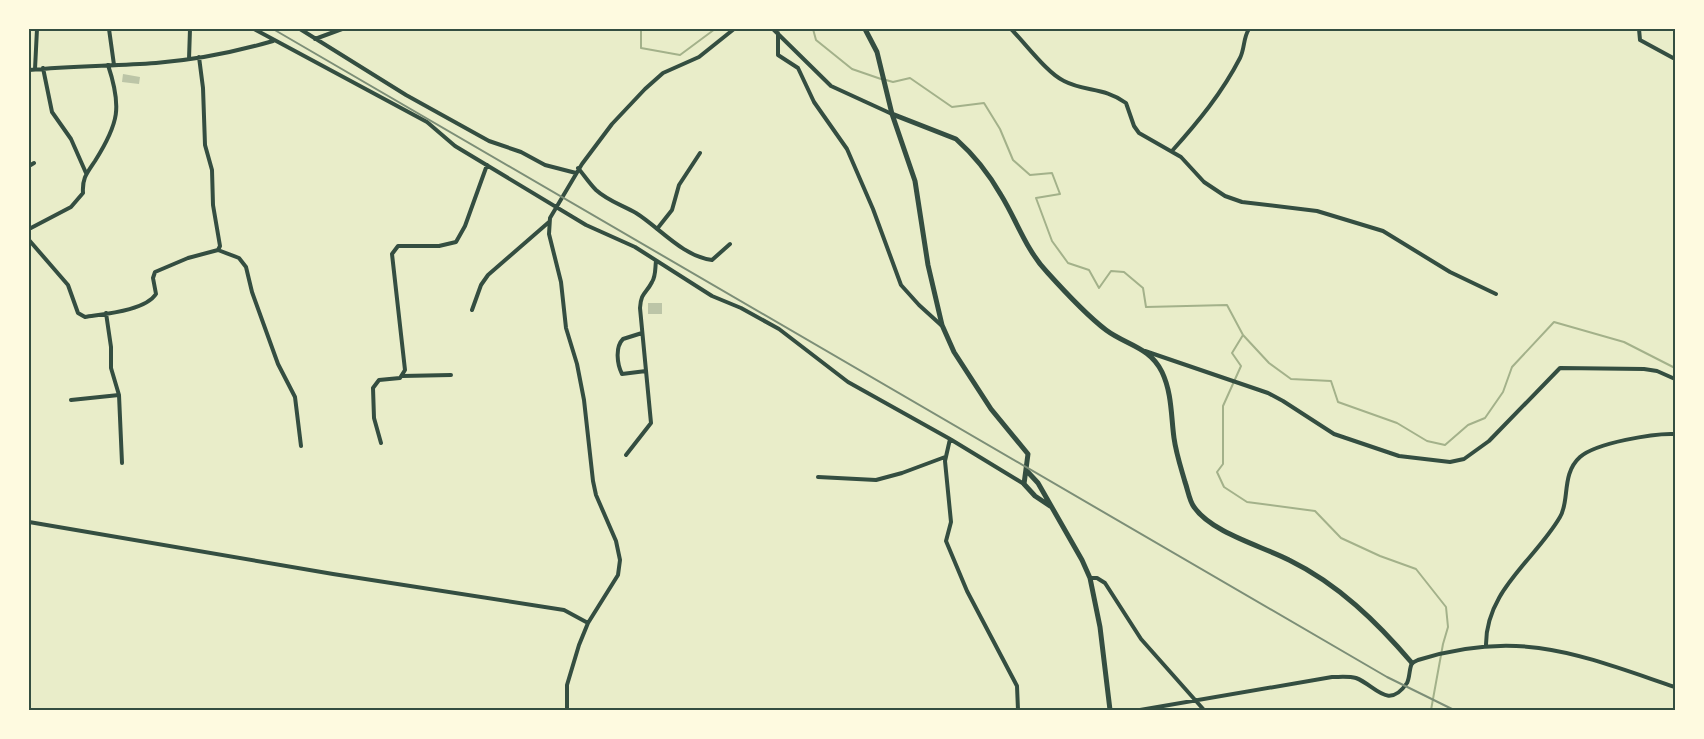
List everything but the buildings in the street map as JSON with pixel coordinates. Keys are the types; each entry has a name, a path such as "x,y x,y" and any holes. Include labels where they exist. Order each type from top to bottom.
{"street":[{"path":"35,69 37,29"},
{"path":"109,29 114,64"},
{"path":"189,59 190,29"},
{"path":"254,29 273,41 427,122 455,146 586,225 639,249 656,261 691,280 712,296 746,310 779,329 806,347 841,378 950,438 1024,484 1035,496 1050,506"},
{"path":"300,29 406,95 493,143 520,152 545,165 577,171 596,190 619,207 635,213 675,244 710,261 730,244"},
{"path":"315,39 342,29"},
{"path":"472,310 484,280 549,222 577,171 612,124 651,83 669,70 699,57 734,29"},
{"path":"774,29 831,86 892,114 956,139 964,146 1001,194 1029,249 1048,274 1108,332 1145,350 1228,379 1283,401 1326,430 1342,437 1399,456 1450,462 1464,459 1489,441 1560,368 1644,368 1657,371 1675,379"},
{"path":"865,29 877,52 892,114 915,181 930,274 942,325 954,352 991,409 1027,452 1029,459 1024,484"},
{"path":"1011,29 1059,78 1074,85 1098,90 1121,100 1129,109 1134,126 1139,133 1172,151 1204,182 1224,196 1242,202 1317,212 1384,231 1450,272 1496,294"},
{"path":"1172,151 1217,98 1242,55 1244,39 1249,29"},
{"path":"1639,29 1640,40 1675,59"},
{"path":"778,33 778,55 798,68 814,102 840,139 855,166 901,285 919,305 942,325"},
{"path":"29,70 156,63 200,57 273,41"},
{"path":"200,57 203,88 204,145 212,170 213,205 220,246 218,250"},
{"path":"29,229 78,201 83,193 82,183 86,173 102,150 116,117 118,99 108,65"},
{"path":"43,68 52,112 72,139 86,173"},
{"path":"657,229 672,210 679,185 700,153"},
{"path":"29,166 34,163"},
{"path":"402,376 405,370 392,254 398,246 439,246 456,242 462,233 487,165"},
{"path":"549,222 549,234 561,282 566,328 577,364 584,400 596,495 616,542 620,560 620,569 614,583 588,623 569,676 567,710"},
{"path":"29,240 68,285 81,316 85,317 133,308 152,299 156,291 153,278 155,272 188,258 218,250 239,258 246,266 252,292 275,358 295,397 301,446"},
{"path":"626,455 651,423 640,316 642,295 653,282 656,261"},
{"path":"106,313 111,347 111,368 118,395 122,463"},
{"path":"642,333 623,339 618,347 618,358 622,374 646,371"},
{"path":"1145,350 1156,362 1165,381 1172,404 1176,449 1194,507 1216,526 1289,560 1347,598 1386,632 1412,663"},
{"path":"381,443 374,418 373,388 380,380 402,376 451,375"},
{"path":"72,400 118,395"},
{"path":"1486,646 1487,625 1497,600 1560,517 1568,478 1578,458 1598,446 1675,434"},
{"path":"950,438 945,457 951,522 946,541 967,591 1017,686 1018,710"},
{"path":"818,477 876,480 902,473 945,457"},
{"path":"1026,470 1038,483 1082,560 1090,578 1100,627 1110,710"},
{"path":"29,522 333,574 564,610 588,623"},
{"path":"1090,578 1097,578 1105,583 1141,639 1194,701 1204,710"},
{"path":"1412,663 1462,649 1519,645 1576,654 1675,687"},
{"path":"1140,710 1332,677 1356,678 1379,694 1388,695 1400,691 1408,682 1412,663"}],"waterway":[{"path":"641,29 641,48 680,55 715,29"},
{"path":"813,29 816,40 852,69 881,79"},
{"path":"886,80 893,82 910,78 952,107 984,103 1000,129 1013,160 1030,175 1052,173 1060,194 1036,198 1052,241 1068,263 1089,270 1099,288 1111,271 1124,272 1143,288 1146,307 1227,305 1243,335 1269,363 1291,379 1331,381 1338,402 1397,423 1427,441 1445,445 1468,425 1485,418 1503,392 1512,367 1554,322 1624,342 1675,368"},
{"path":"1243,335 1232,353 1241,366 1223,406 1223,464 1217,472 1224,487 1247,502 1315,511 1341,538 1380,556 1416,569 1446,607 1448,627 1431,710"}],"railway":[{"path":"273,29 1387,677 1454,710"}]}
